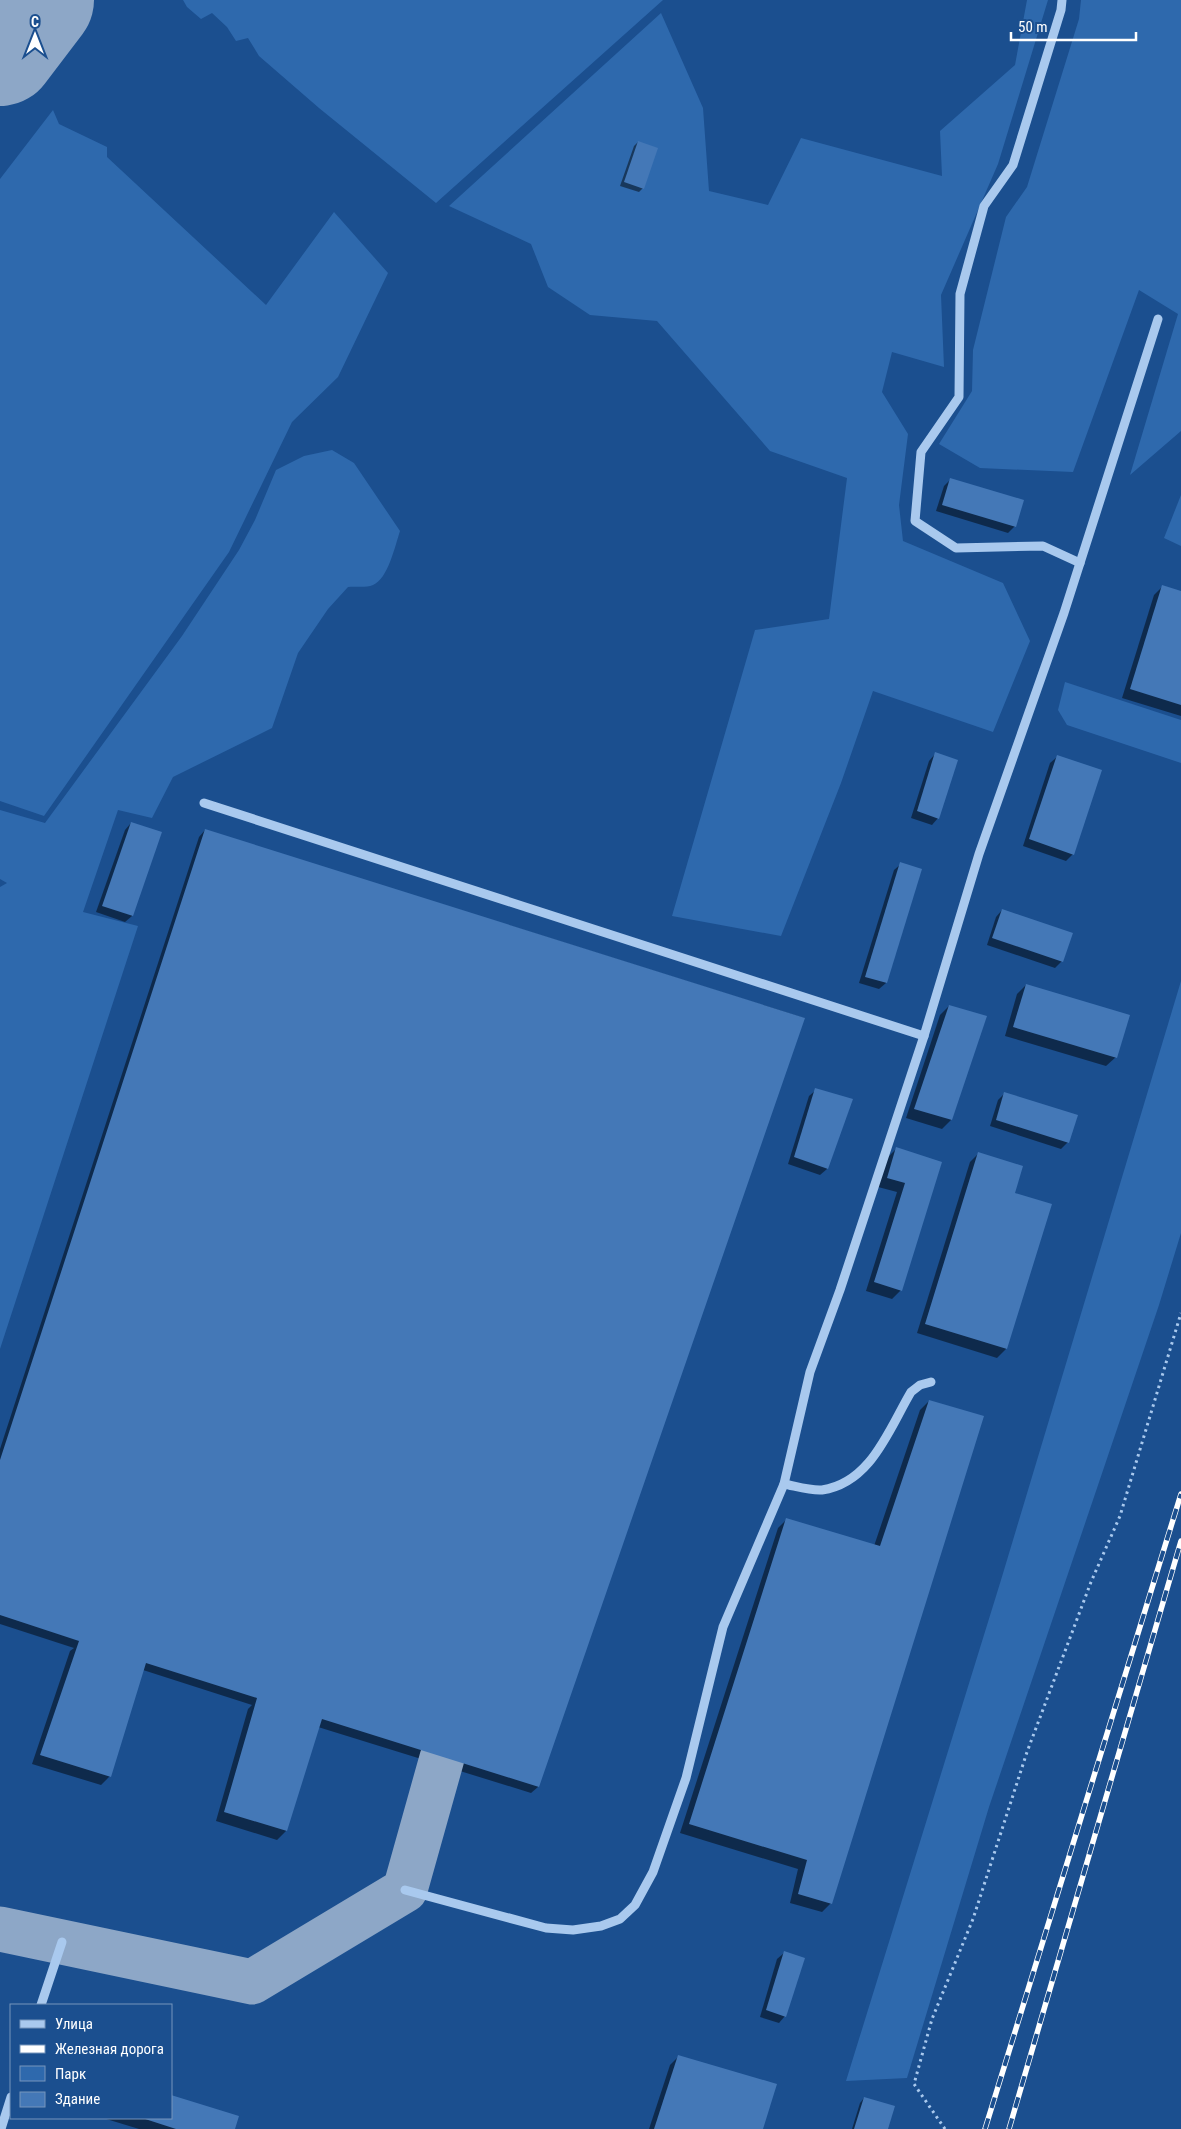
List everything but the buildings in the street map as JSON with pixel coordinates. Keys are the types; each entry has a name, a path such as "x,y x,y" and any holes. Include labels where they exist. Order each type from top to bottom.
{"lane":[{"path":"1062,0 1061,10 1013,165 984,206 960,294 959,397 921,452 915,522 956,548 1043,546 1080,563"},
{"path":"405,1890 546,1928 573,1930 601,1926 620,1919 635,1905 653,1872 686,1778 703,1702 723,1628 784,1484 810,1372 840,1290 924,1036 979,854 1080,563 1158,319"},
{"path":"204,803 924,1036"},
{"path":"784,1484 821,1490 844,1483 873,1459 911,1392 920,1385 930,1382"},
{"path":"41,2004 62,1942"},
{"path":"1,2129 10,2099"}],"path":[{"path":"945,2129 914,2084 916,2074 932,2019 973,1919 1027,1752 1091,1582 1120,1516 1181,1313"}],"green space":[{"path":"183,0 663,0 436,203 319,108 259,56 248,38 236,41 227,27 212,13 201,19 187,7"},
{"path":"1027,0 1048,0 998,164 941,295 944,367 892,352 882,392 908,434 899,505 903,541 1003,583 1030,641 993,732 873,691 841,783 781,936 672,916 755,630 829,619 847,478 770,451 657,321 590,315 548,287 531,244 449,206 661,13 703,108 709,191 768,205 801,138 942,176 940,131 1015,65"},
{"path":"1081,0 1181,0 1181,431 1130,475 1178,314 1139,290 1073,472 980,468 939,444 972,391 973,350 1006,217 1027,187 1079,19"},
{"path":"53,110 59,124 107,147 107,157 266,305 334,212 388,273 338,377 292,422 229,552 44,816 0,801 0,179"},
{"path":"332,450 354,463 400,531 390,561 378,582 364,587 348,587 328,609 298,653 272,728 173,777 152,818 118,810 83,912 138,926 0,1349 0,887 7,883 0,879 0,810 45,823 182,636 239,550 255,520 276,470 304,456"},
{"path":"1181,495 1181,546 1164,538"},
{"path":"1065,682 1181,720 1181,763 1067,725 1058,710"},
{"path":"1181,981 1181,1233 1159,1305 989,1807 907,2078 846,2081 1001,1580"}],"taxiway":[{"path":"0,1929 252,1982 405,1890 442,1758"}],"runway":[{"path":"0,50 38,0"}],"railway":[{"path":"985,2129 1181,1494"},
{"path":"1009,2129 1181,1541"}]}
